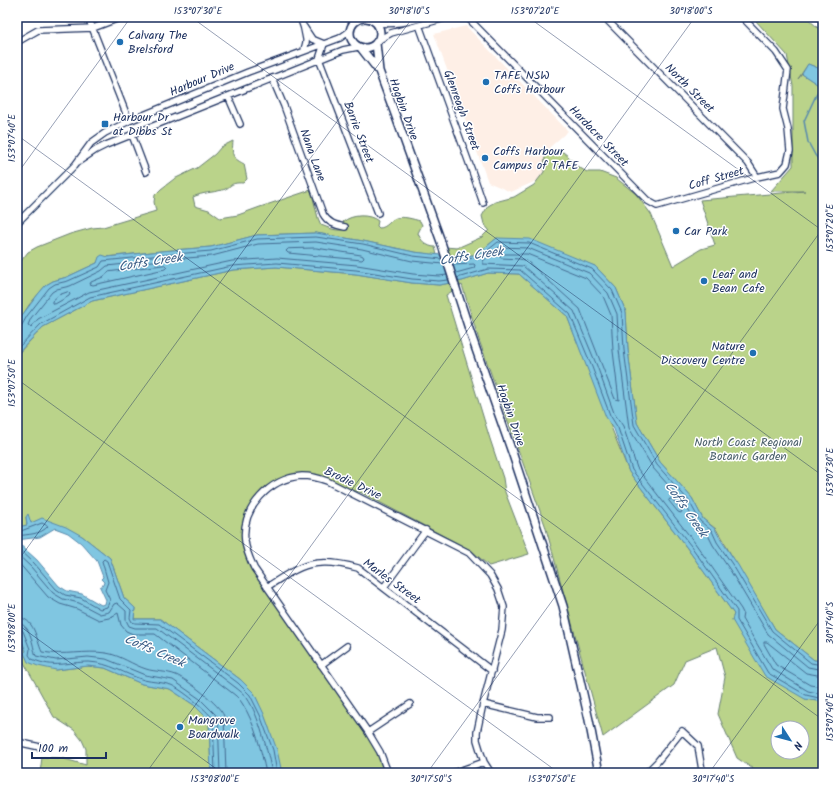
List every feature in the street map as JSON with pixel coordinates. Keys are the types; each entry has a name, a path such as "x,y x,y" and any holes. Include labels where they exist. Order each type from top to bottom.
{"main road":[{"path":"360,19 370,19 377,25 380,33 377,42 369,48 359,47 351,40 351,24 360,19"},
{"name":"Hogbin Drive","path":"377,42 379,71 440,239 563,606 589,720 599,773"},
{"name":"Hogbin Drive","path":"359,47 379,71"}],"street":[{"path":"88,17 129,122"},
{"path":"17,42 34,32 43,29 92,28 122,17"},
{"path":"300,17 304,27 312,39 324,44 319,59"},
{"path":"370,19 388,25 425,17"},
{"path":"377,42 391,33 449,17"},
{"name":"Hardacre Street","path":"467,17 648,201"},
{"name":"North Street","path":"604,17 748,163 757,177"},
{"name":"Coff Street","path":"648,201 657,206 757,177 780,172 787,164 790,151 788,129 783,109 788,70 776,52 742,17"},
{"name":"Harbour Drive","path":"17,223 75,165 91,143 105,133 248,72 340,38 351,24"},
{"name":"Glenreagh Street","path":"419,25 483,203"},
{"path":"304,27 303,31 306,39 304,51"},
{"name":"Harbour Drive","path":"75,165 96,150 132,134 319,59 343,50 359,47"},
{"name":"Barrie Street","path":"319,59 378,213"},
{"name":"Nana Lane","path":"272,78 284,106 324,214 327,220 345,227"},
{"path":"228,96 240,124"},
{"path":"132,134 146,172"},
{"name":"Brodie Drive","path":"388,773 380,752 368,732 254,568 248,554 245,540 246,522 253,506 264,492 276,484 286,480 300,476 309,476 327,481 469,553 490,575 498,589 504,608 502,630 477,732 479,746 484,762 491,773"},
{"path":"384,586 426,530"},
{"name":"Marles Street","path":"267,587 290,572 306,565 324,561 340,563 358,568 384,586 492,671"},
{"path":"321,665 347,646"},
{"path":"368,732 410,704"},
{"path":"483,704 537,717 550,717"},
{"path":"646,773 682,731 698,746 703,773"},
{"path":"17,742 40,747"},
{"path":"453,773 484,762"}],"shaded area":[{"name":"TAFE NSW Coffs Harbour","path":"466,26 568,131 550,147 543,178 511,192 488,182 434,34"}],"green space":[{"name":"North Coast Regional Botanic Garden","path":"756,17 806,17 818,28 823,29 823,70 808,64 798,79 802,74 820,86 823,95 823,661 814,660 775,629 716,529 703,519 692,498 660,462 637,423 628,350 626,312 616,288 595,266 497,238 476,255 449,256 445,247 457,248 482,237 489,230 484,224 482,216 488,206 495,202 514,197 534,185 544,172 545,157 549,152 563,152 575,165 587,172 600,172 616,178 636,194 651,214 673,266 701,249 715,245 700,200 805,191 771,191 793,166 793,86 787,55 755,20"},
{"path":"233,141 233,155 244,164 247,179 243,183 232,184 225,189 193,197 195,206 209,210 220,218 238,215 311,190 321,225 342,230 345,229 343,222 347,219 356,216 366,216 378,221 377,226 382,228 392,220 399,217 414,219 420,221 422,225 418,233 420,238 424,243 435,247 437,255 316,233 257,235 211,247 105,257 99,259 97,263 46,285 29,305 17,324 17,266 28,252 70,234 92,228 103,227 156,211 154,202 155,195 161,189 174,179 197,168 215,154 221,147"},
{"path":"276,267 356,274 412,283 439,285 462,281 488,273 519,274 567,316 629,472 687,548 734,614 732,620 805,699 823,702 823,773 759,773 737,758 718,714 725,677 717,647 685,660 674,685 603,737 545,525 479,340 462,285 446,295 503,478 505,492 529,554 489,566 472,551 362,493 316,478 286,480 264,492 246,522 248,555 368,732 388,773 281,773 268,725 254,693 241,680 160,619 134,619 135,608 124,598 110,558 82,536 35,522 31,523 26,517 27,525 19,527 17,525 17,355 43,327 92,301 233,270"},
{"path":"17,629 26,651 56,670 88,666 105,668 142,684 170,689 194,705 209,720 211,773 40,773 42,757 61,758 86,765 86,749 82,740 74,730 54,717 17,650"}],"water":[{"path":"808,64 823,70 823,95 820,86 802,74"},
{"name":"Coffs Creek","path":"316,233 414,252 450,256 476,255 497,238 530,239 595,266 616,288 626,312 628,350 637,423 660,462 692,498 703,519 715,529 738,565 775,629 814,660 823,661 823,702 805,699 765,676 732,620 734,614 687,548 629,472 614,429 606,417 567,316 519,274 488,273 462,281 439,285 412,283 356,274 276,267 233,270 92,301 43,327 17,354 17,324 39,293 46,285 53,281 67,277 97,263 99,257 102,255 108,257 211,247 257,235"},
{"name":"Coffs Creek","path":"28,514 31,523 42,518 66,527 82,536 110,558 124,598 135,608 134,619 160,619 241,680 254,693 264,714 277,750 282,773 211,773 209,720 194,705 170,689 142,684 105,668 88,666 56,670 28,662 24,653 26,651 17,629 17,542 37,560 59,586 67,591 82,594 101,605 105,604 106,600 100,587 104,582 101,579 103,577 97,561 81,543 68,533 55,528 40,537 17,540 17,525 19,527 27,525 26,517"}],"waterway":[{"path":"823,84 819,89 804,121 808,142 815,155 823,165"}],"place":[{"name":"Calvary The Brelsford","path":"120,42"},
{"name":"TAFE NSW Coffs Harbour","path":"486,82"},
{"name":"Harbour Dr at Dibbs St","path":"105,124"},
{"name":"Coffs Harbour Campus of TAFE","path":"485,158"},
{"name":"Car Park","path":"676,231"},
{"name":"Leaf and Bean Cafe","path":"704,281"},
{"name":"Nature Discovery Centre","path":"753,353"},
{"name":"Mangrove Boardwalk","path":"180,727"}]}
